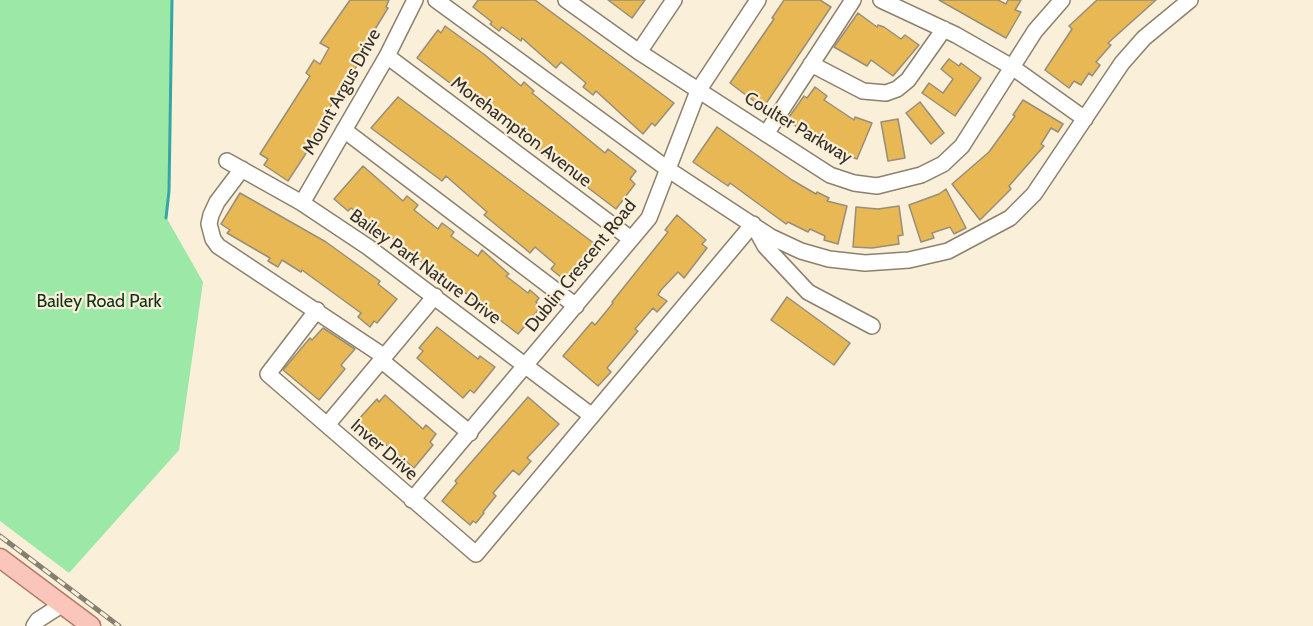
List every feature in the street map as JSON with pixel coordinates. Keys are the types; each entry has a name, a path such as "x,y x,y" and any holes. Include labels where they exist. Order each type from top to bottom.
{"main road":[{"path":"0,558 92,626"}],"street":[{"name":"Mount Argus Drive","path":"302,203 387,56 415,0"},
{"path":"436,0 669,170 753,224 801,251 829,259 865,263 909,260 948,251 1010,218 1034,194 1122,63 1144,38 1190,0"},
{"path":"639,52 674,0"},
{"name":"Dublin Crescent Road","path":"412,500 649,218 698,91 758,0"},
{"path":"765,134 853,0"},
{"path":"881,0 944,29 1012,66 1085,119"},
{"name":"Coulter Parkway","path":"568,1 639,52 830,175 854,183 877,186 898,182 943,164 962,146 1035,31 1058,1"},
{"path":"811,64 863,91 886,93 897,89 908,80 944,29"},
{"name":"Morehampton Avenue","path":"387,56 631,239"},
{"path":"344,130 576,306"},
{"name":"Bailey Park Nature Drive","path":"227,161 302,203 435,296 592,416"},
{"path":"242,170 217,202 211,215 209,224 213,239 218,246 317,310 384,359 470,433"},
{"path":"753,224 765,246 808,292 872,326"},
{"path":"592,416 753,224"},
{"path":"327,425 435,296"},
{"name":"Inver Drive","path":"317,310 268,374 476,554 592,416"},
{"path":"36,623 42,589"},
{"path":"36,623 63,604"}],"green space":[{"name":"Bailey Road Park","path":"0,0 172,0 169,191 166,217 203,282 179,450 69,573 0,521"}],"building":[{"path":"350,0 389,0 386,7 388,8 355,62 358,64 327,112 331,115 288,181 264,165 268,159 260,154 310,76 306,73 314,60 320,64 329,48 320,43"},
{"path":"478,0 535,0 674,103 655,126 652,123 643,134 596,91 593,95 583,87 586,83 561,62 556,68 522,38 521,41 502,27 499,31 490,24 492,22 473,7"},
{"path":"608,0 645,0 632,18"},
{"path":"784,0 820,0 831,7 763,108 730,83 774,19 772,18"},
{"path":"939,0 998,0 1006,4 1008,0 1021,0 1015,10 1021,12 1006,38"},
{"path":"1097,0 1156,0 1108,43 1111,45 1096,62 1100,65 1092,76 1089,73 1081,85 1074,81 1069,88 1045,70 1072,29 1069,26"},
{"path":"858,13 877,27 878,25 884,27 901,39 905,35 919,45 893,76 871,60 867,66 834,47"},
{"path":"445,26 485,55 521,86 524,82 534,91 532,93 605,153 608,149 636,171 630,179 635,184 616,209 417,58 438,30 441,33"},
{"path":"949,59 959,66 961,63 981,78 955,116 922,93 929,83 943,93 953,79 941,69"},
{"path":"815,87 827,96 824,100 854,120 855,117 872,123 857,159 843,154 804,128 801,130 787,120 804,96 807,98"},
{"path":"398,97 595,244 575,268 579,271 572,279 566,274 562,278 551,269 555,264 535,247 530,253 484,215 487,212 446,176 442,181 371,128"},
{"path":"1023,100 1063,124 1058,132 1051,128 1041,144 1044,146 1009,186 1011,189 980,220 952,184 989,152 1015,116 1013,115"},
{"path":"920,102 944,133 931,144 906,113"},
{"path":"898,119 905,158 888,161 881,122"},
{"path":"717,127 792,180 816,194 817,192 829,198 827,201 847,206 838,244 824,240 825,236 810,229 808,232 788,222 786,224 730,183 728,186 693,162"},
{"path":"363,166 403,201 407,196 418,205 414,210 438,229 442,223 454,232 451,236 478,256 482,250 509,274 506,276 528,293 530,290 539,298 536,302 541,307 518,334 464,292 462,295 374,223 372,225 351,208 348,211 334,199"},
{"path":"946,189 966,228 954,234 950,227 932,233 934,238 921,242 909,205 939,194"},
{"path":"240,193 326,242 380,281 378,284 397,299 377,323 374,321 370,327 358,317 361,313 302,270 301,272 282,260 278,267 268,261 270,258 227,233 230,230 221,224"},
{"path":"899,206 903,235 898,236 899,244 872,248 853,247 856,207 878,209"},
{"path":"677,215 706,240 702,244 707,248 684,278 678,272 661,290 658,295 667,301 657,312 653,308 635,329 638,331 607,368 611,372 598,386 563,356 592,322 595,325 613,303 668,232 665,230"},
{"path":"787,297 850,343 834,365 771,320"},
{"path":"437,327 478,359 480,356 495,367 474,393 470,390 463,398 417,358 423,351 419,348"},
{"path":"323,328 355,349 341,365 345,369 319,400 283,370 310,338 312,340"},
{"path":"385,395 423,429 426,425 436,434 430,442 433,445 414,468 357,421 377,399 379,402"},
{"path":"528,397 559,424 527,458 531,461 519,475 513,470 493,493 496,496 484,513 476,523 473,521 470,525 442,501 457,483 455,481"}],"waterway":[{"path":"166,218 169,191 172,0"}],"railway":[{"path":"0,536 119,626"}]}
